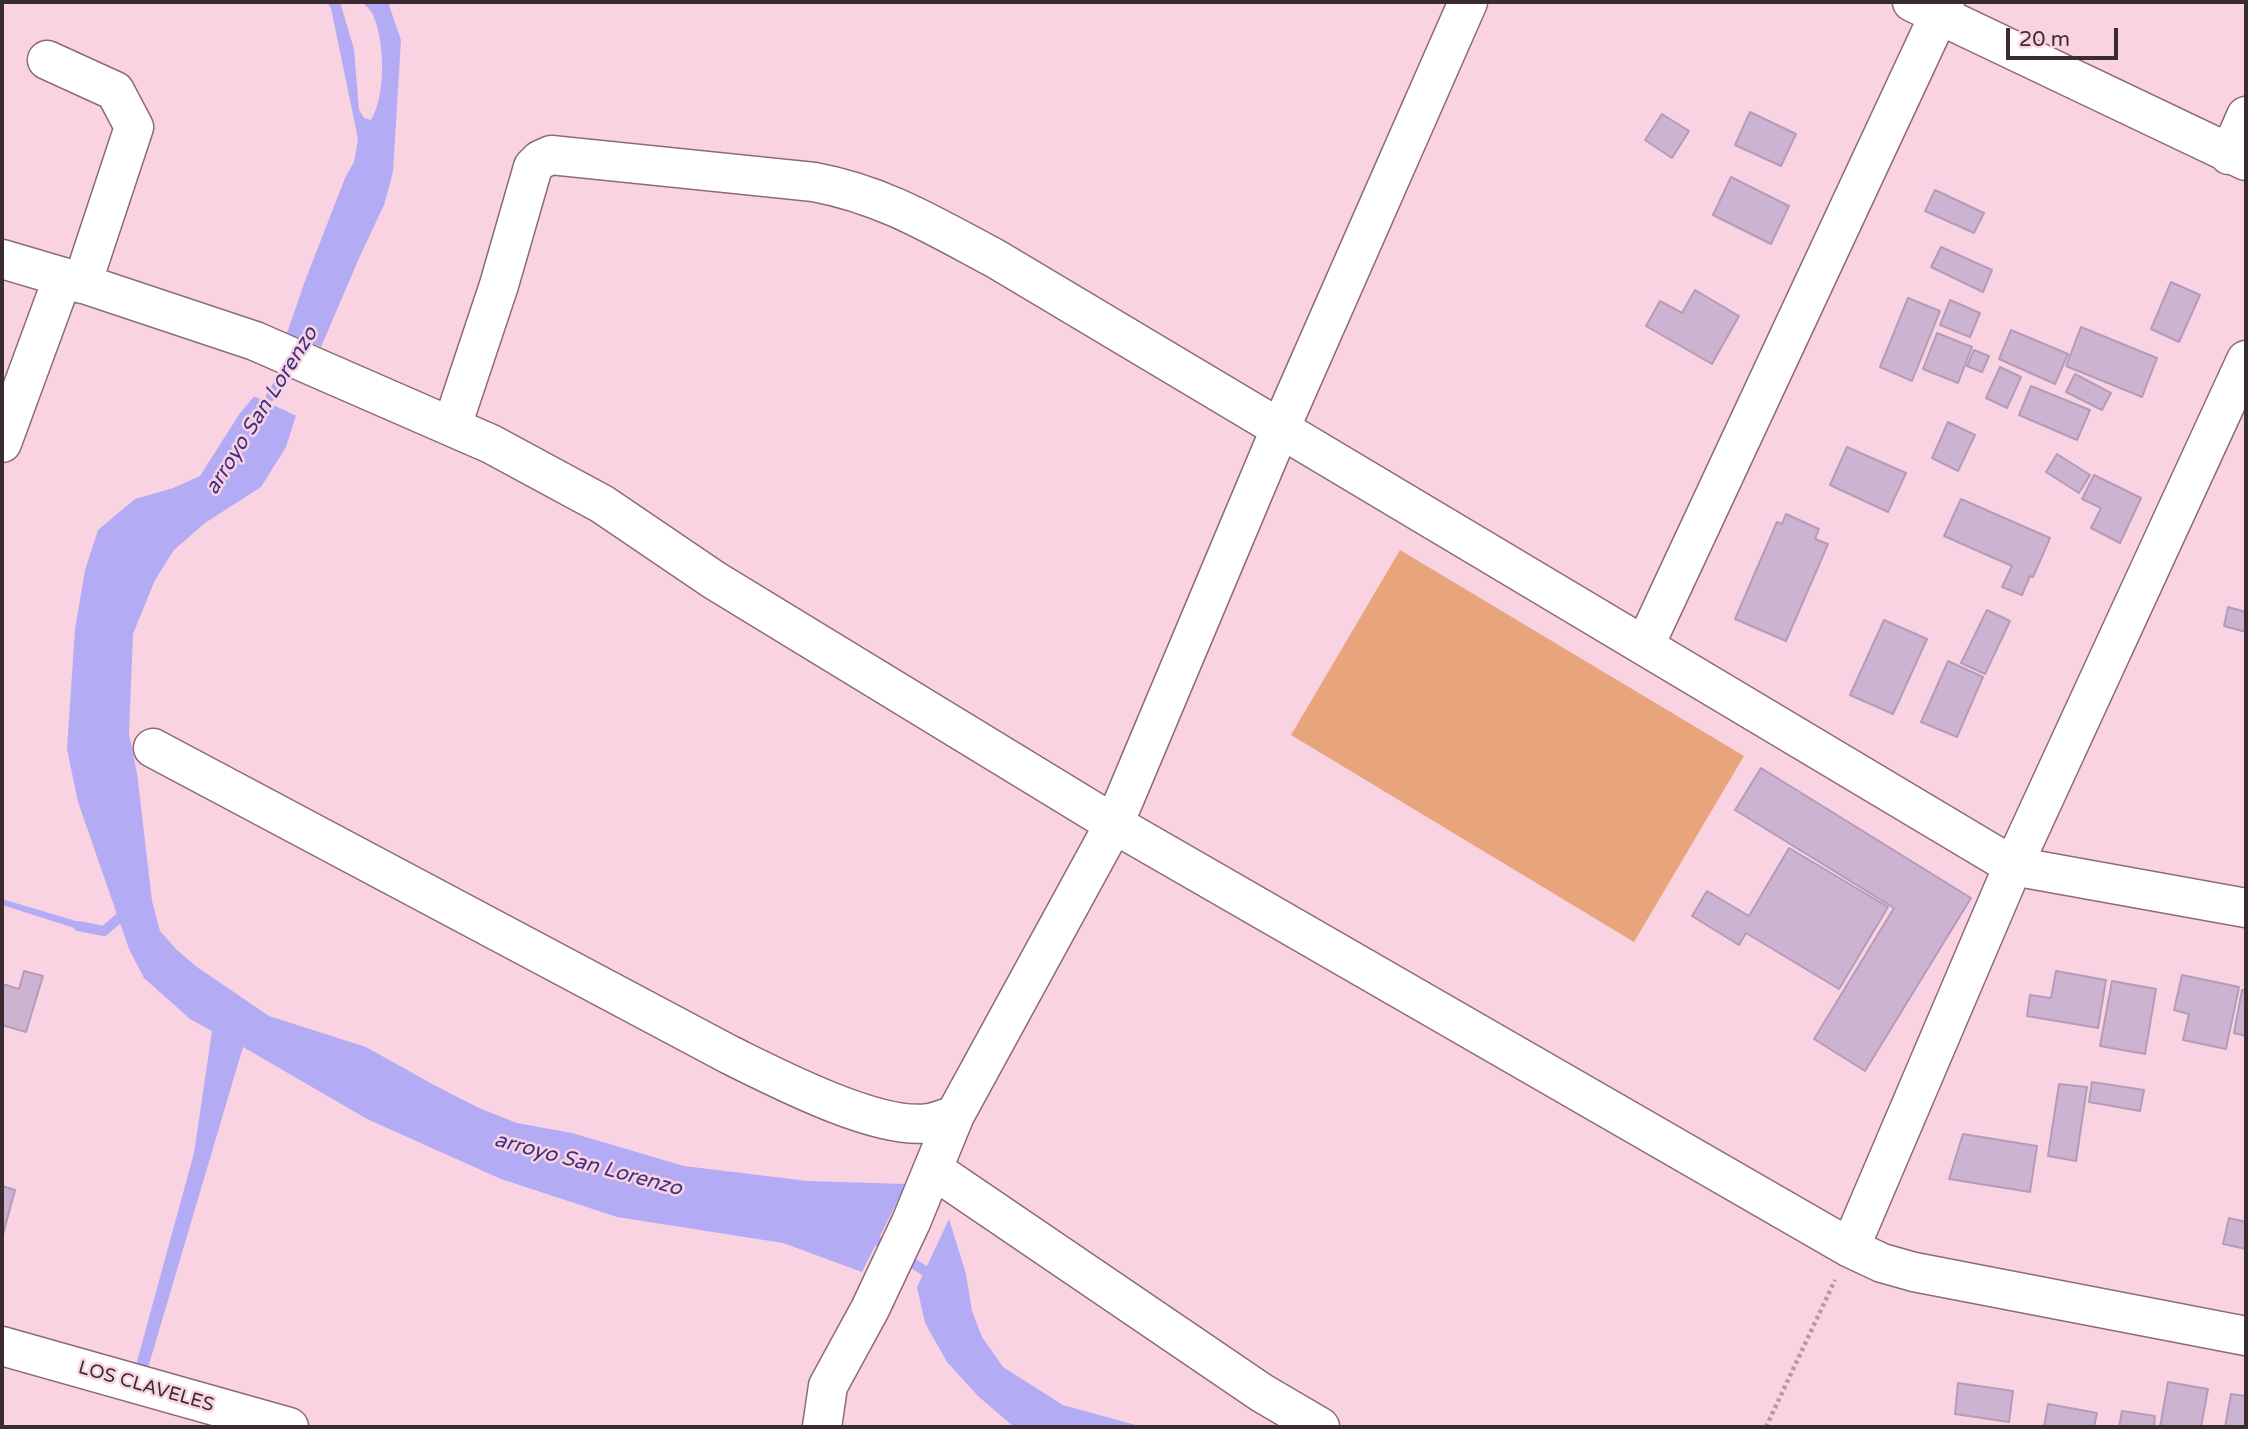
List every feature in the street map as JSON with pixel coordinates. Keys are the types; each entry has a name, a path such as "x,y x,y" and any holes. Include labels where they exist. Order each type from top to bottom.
{"street":[{"path":"822,1427 828,1386 870,1308 911,1222 955,1115 1114,824 1281,427 1468,2"},
{"path":"1644,645 1933,6 2238,158 2246,116"},
{"path":"2,443 134,127 115,92 47,60"},
{"path":"452,426 499,285 533,167 540,160 551,155 814,182 849,189 893,205 996,259 2013,866 2246,908"},
{"path":"2,259 255,341 491,444 602,504 714,580 1114,824 1850,1248 1882,1263 1914,1272 2246,1336"},
{"path":"1850,1248 2013,866 2246,360"},
{"path":"153,748 730,1055 806,1092 886,1121 927,1124 955,1115"},
{"path":"934,1170 1262,1393 1320,1427"},
{"name":"LOS CLAVELES","path":"2,1346 289,1427"}],"path":[{"path":"1766,1427 1850,1248"}],"shaded area":[{"path":"1400,550 1744,756 1634,942 1291,735"}],"water":[{"path":"327,2 340,2 354,49 359,110 364,118 371,120 376,109 381,83 382,53 372,13 362,2 388,2 401,40 393,172 384,205 321,347 287,333 345,178 354,162 358,139 331,8"},
{"path":"268,380 302,397 286,447 261,487 205,523 174,550 155,580 133,634 129,734 137,773 152,901 160,931 197,967 269,1016 366,1047 479,1108 517,1123 572,1133 684,1166 808,1181 906,1184 862,1272 783,1243 617,1217 501,1179 367,1119 243,1047 145,1378 133,1376 194,1153 212,1031 190,1019 144,978 129,949 78,802 67,749 75,629 85,570 98,530 135,499 173,488 200,476 240,413"},
{"path":"2,899 93,926 90,933 2,905"},
{"path":"949,1219 966,1274 972,1311 982,1337 1003,1367 1063,1405 1143,1427 1014,1427 978,1396 947,1362 925,1323 917,1287"}],"pier":[{"path":"269,377 305,395 299,417 251,395"}],"building":[{"path":"1750,112 1796,134 1781,166 1735,145"},
{"path":"1662,114 1689,131 1672,158 1645,140"},
{"path":"1731,177 1789,206 1771,244 1713,215"},
{"path":"1935,190 1984,213 1974,233 1925,211"},
{"path":"1941,247 1992,270 1983,292 1931,267"},
{"path":"2171,282 2200,295 2179,342 2151,329"},
{"path":"1695,290 1739,316 1712,364 1646,326 1660,301 1682,313"},
{"path":"1908,298 1940,311 1912,381 1880,367"},
{"path":"1950,300 1980,313 1970,337 1940,325"},
{"path":"2081,327 2157,358 2142,397 2066,366"},
{"path":"2011,330 2068,354 2055,384 1999,359"},
{"path":"1937,333 1972,347 1958,383 1923,369"},
{"path":"1974,350 1989,356 1982,372 1967,366"},
{"path":"2000,367 2021,377 2007,408 1986,398"},
{"path":"2075,374 2111,393 2102,410 2066,392"},
{"path":"2031,386 2090,410 2077,440 2019,415"},
{"path":"1948,422 1975,435 1958,471 1932,458"},
{"path":"1847,447 1906,473 1888,512 1830,485"},
{"path":"2057,454 2090,475 2079,493 2046,472"},
{"path":"2094,475 2141,498 2120,543 2091,528 2101,508 2082,499"},
{"path":"1961,499 2050,538 2022,595 2002,587 2012,566 1944,536"},
{"path":"1786,514 1819,529 1815,539 1828,544 1786,641 1735,619 1777,522 1782,524"},
{"path":"2228,607 2246,612 2246,632 2224,626"},
{"path":"1987,610 2010,621 1985,674 1961,663"},
{"path":"1884,620 1927,639 1893,714 1850,695"},
{"path":"1948,661 1983,677 1957,737 1921,722"},
{"path":"1761,768 1971,898 1865,1071 1814,1039 1894,908 1735,810"},
{"path":"1789,848 1888,907 1839,989 1746,933 1739,945 1692,916 1707,891 1749,916"},
{"path":"24,971 43,976 26,1032 2,1025 2,984 19,989"},
{"path":"2056,971 2106,980 2098,1028 2027,1016 2030,995 2051,998"},
{"path":"2182,975 2239,987 2226,1049 2183,1040 2189,1014 2174,1010"},
{"path":"2112,981 2156,989 2145,1054 2100,1046"},
{"path":"2242,990 2246,990 2246,1036 2234,1033"},
{"path":"2092,1082 2144,1090 2140,1111 2089,1102"},
{"path":"2059,1084 2087,1087 2076,1161 2048,1156"},
{"path":"1963,1134 2037,1146 2030,1192 1949,1179"},
{"path":"2,1186 15,1190 2,1238"},
{"path":"2229,1218 2246,1222 2246,1249 2223,1244"},
{"path":"2168,1382 2208,1389 2201,1427 2160,1427"},
{"path":"1958,1383 2013,1391 2009,1422 1955,1414"},
{"path":"2231,1394 2246,1396 2246,1427 2225,1427"},
{"path":"2048,1404 2097,1413 2094,1427 2044,1427"},
{"path":"2122,1411 2155,1416 2154,1427 2119,1427"}],"waterway":[{"name":"arroyo San Lorenzo","path":"271,396 313,330"},
{"path":"78,926 104,931 125,913"},
{"name":"arroyo San Lorenzo","path":"867,1234 936,1278"}]}
